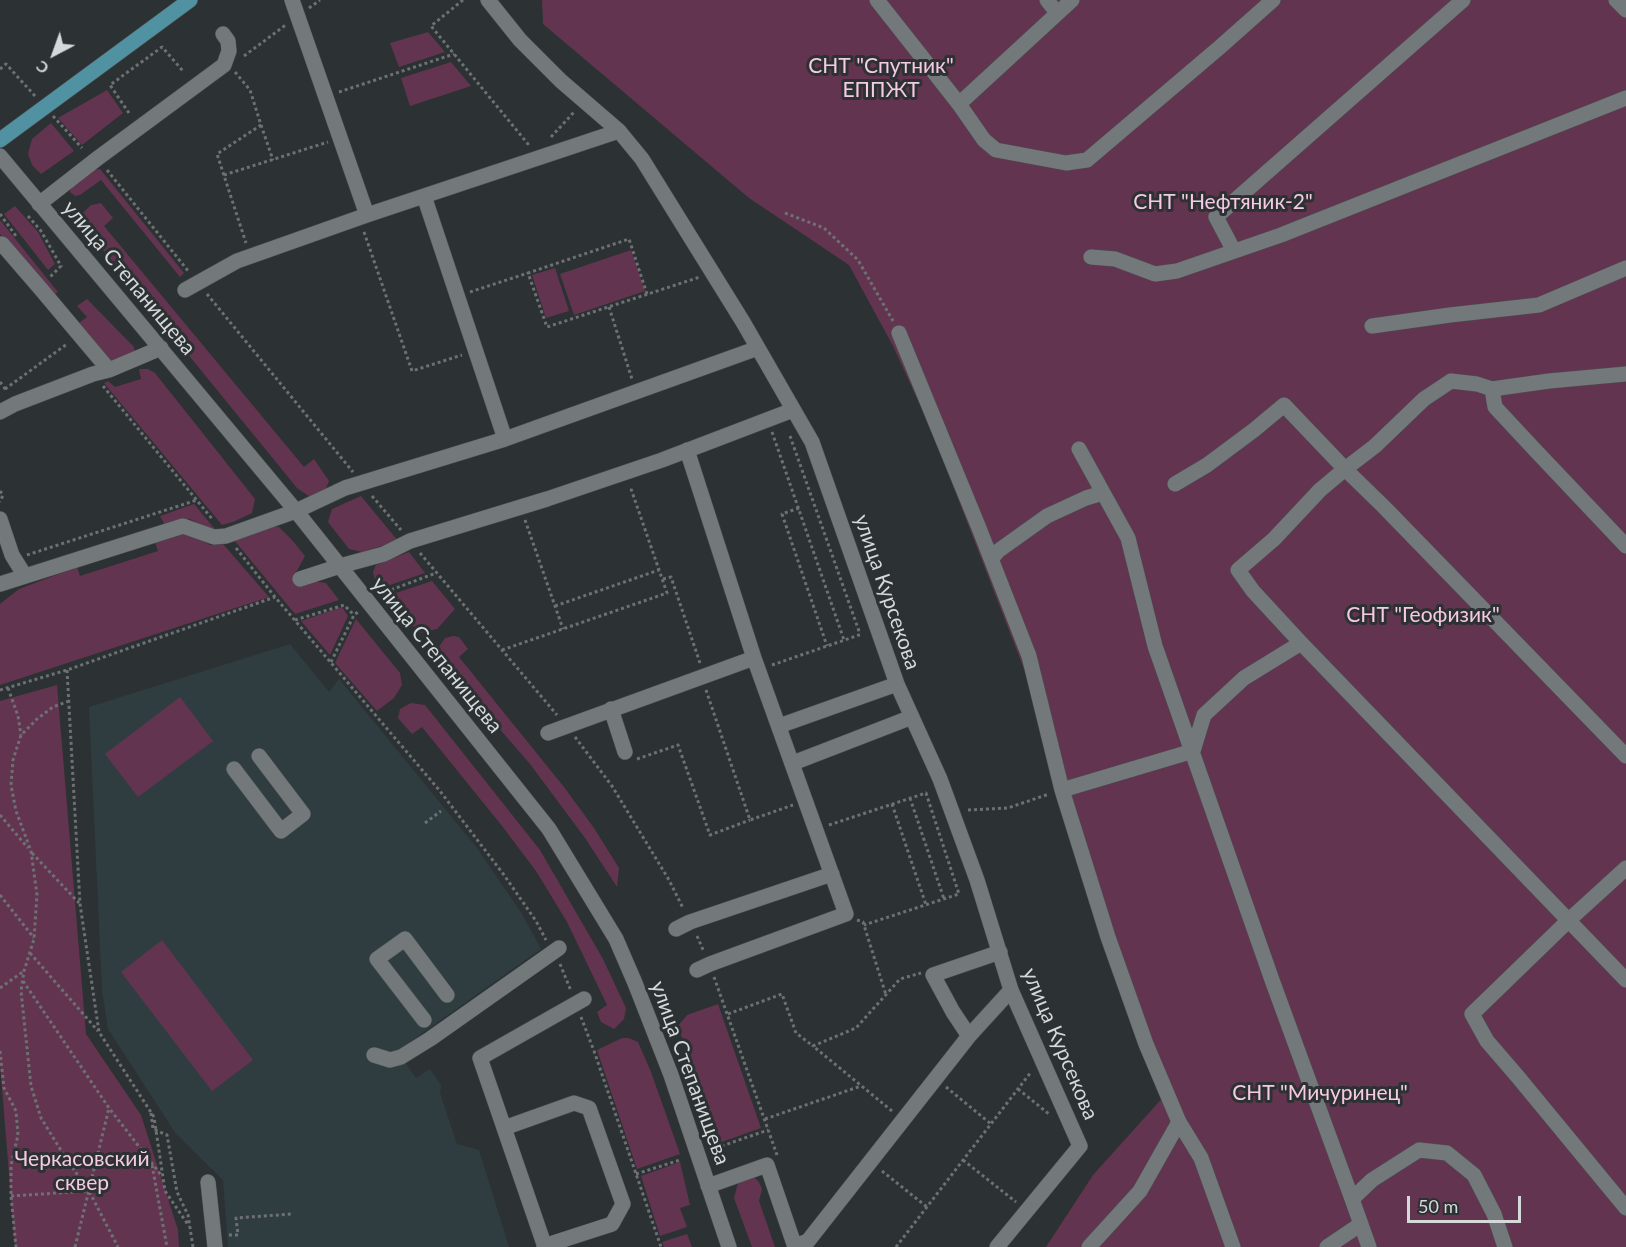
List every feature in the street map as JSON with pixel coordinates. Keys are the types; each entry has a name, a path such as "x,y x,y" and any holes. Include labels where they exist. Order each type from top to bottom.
{"main road":[{"path":"0,140 190,0"}],"street":[{"path":"292,0 340,138 363,216"},
{"name":"улица Курсекова","path":"488,0 520,40 561,81 619,131 642,159 758,348 781,415 812,442 897,684 940,779 977,880 1011,990 1080,1146 997,1247"},
{"path":"877,0 984,140 996,150 1066,163 1087,160 1273,0"},
{"path":"1047,0 1057,13"},
{"path":"958,104 1072,0"},
{"path":"1234,251 1216,217 1463,0"},
{"path":"1616,0 1626,10"},
{"path":"39,204 227,64 228,41 223,34"},
{"path":"1091,257 1114,259 1155,274 1177,271 1281,235 1626,99"},
{"path":"191,286 250,256 619,131"},
{"name":"улица Степанищева","path":"0,156 296,511 549,829 616,939 636,982 671,1075 729,1247"},
{"path":"424,196 505,439"},
{"path":"0,244 109,370"},
{"path":"1372,326 1539,305 1626,268"},
{"path":"899,333 1029,656 1062,790 1112,948 1146,1044 1179,1122 1202,1158 1233,1247"},
{"path":"0,412 15,404 109,370 161,348"},
{"path":"0,584 183,526 214,537 226,536 296,511 345,488 505,439 758,348"},
{"path":"1626,374 1492,389 1477,384 1451,381 1424,399 1375,446 1320,490 1274,539 1238,570 1253,591 1301,643 1626,980"},
{"path":"1492,389 1496,407 1626,546"},
{"path":"1175,484 1207,465 1284,405 1626,756"},
{"path":"300,579 384,554 410,541 626,472 781,415"},
{"path":"1079,449 1128,538 1155,646 1272,980 1369,1247"},
{"path":"687,450 757,664 846,914 703,967"},
{"path":"991,559 998,551 1047,516 1086,498 1103,493"},
{"path":"0,519 15,559 25,576"},
{"path":"1193,751 1204,715 1245,678 1301,643"},
{"path":"548,733 703,676 757,664"},
{"path":"779,726 897,684"},
{"path":"611,709 625,752"},
{"path":"793,763 912,717"},
{"path":"1062,790 1193,751"},
{"path":"234,769 281,831 303,814 259,756"},
{"path":"1626,868 1472,1014 1487,1041 1626,1208"},
{"path":"683,925 832,874"},
{"path":"423,1020 377,960 405,939 447,995"},
{"path":"374,1055 390,1060 401,1057 556,950"},
{"path":"969,1036 933,975 1000,952"},
{"path":"708,1186 767,1165 795,1247 808,1241 969,1036 1011,990"},
{"path":"504,1128 574,1103 589,1108 623,1204 612,1224 544,1247 480,1058 580,1001"},
{"path":"1089,1247 1140,1191 1179,1122"},
{"path":"1352,1199 1372,1180 1419,1150 1447,1153 1474,1175 1494,1214 1505,1247"},
{"path":"208,1182 214,1247"},
{"path":"1328,1247 1361,1224"}],"path":[{"path":"273,160 250,90 227,64 320,0"},
{"path":"463,0 431,26 528,144 531,160"},
{"path":"129,113 110,85 162,47 183,71"},
{"path":"326,96 454,54"},
{"path":"0,69 6,64 82,148"},
{"path":"548,140 584,102"},
{"path":"250,256 217,154 261,125"},
{"path":"224,176 340,138"},
{"path":"98,158 191,286 567,726 612,786 669,880 683,925 728,1014 780,1164"},
{"path":"785,213 824,228 858,260 899,333"},
{"path":"27,215 41,231 61,266 49,278 61,293 51,301"},
{"path":"363,216 412,371 476,351"},
{"path":"458,297 629,239 647,294"},
{"path":"528,273 547,327 713,272"},
{"path":"609,307 636,391"},
{"path":"5,389 67,344 62,338"},
{"path":"93,374 275,597 440,791 509,882 556,950 580,1001 594,1051 661,1247"},
{"path":"781,415 799,508 844,640"},
{"path":"781,415 860,634"},
{"path":"502,650 667,592 626,472"},
{"path":"0,491 3,495 0,502"},
{"path":"15,559 197,500"},
{"path":"521,507 563,629"},
{"path":"799,508 782,514 827,645"},
{"path":"555,606 659,570"},
{"path":"662,579 671,577 750,820"},
{"path":"0,690 67,670 275,597"},
{"path":"295,620 344,605 354,615"},
{"path":"757,664 844,640 877,628"},
{"path":"67,670 80,904 99,1032"},
{"path":"8,688 18,716 21,735 13,760 11,785 16,811 31,851 38,894 34,939 21,990 31,1086 41,1118 89,1191 118,1247"},
{"path":"21,735 53,707 69,701"},
{"path":"625,752 633,760 678,745 710,834 806,800"},
{"path":"951,810 1008,808 1062,790"},
{"path":"816,829 926,793 959,894 864,925"},
{"path":"910,798 944,899"},
{"path":"892,804 926,904"},
{"path":"425,823 441,811"},
{"path":"0,815 80,904"},
{"path":"0,894 34,939"},
{"path":"846,914 863,922 886,995"},
{"path":"30,953 99,1032 154,1117 165,1191 189,1226"},
{"path":"0,988 24,971"},
{"path":"813,1046 856,1028 900,979 920,972 933,975"},
{"path":"22,981 109,1108 162,1177"},
{"path":"728,1014 782,994 795,1033 903,1120"},
{"path":"0,1051 4,1088 16,1111 18,1135 11,1165 11,1196 16,1247"},
{"path":"896,1247 1041,1058"},
{"path":"936,1078 991,1124"},
{"path":"765,1119 861,1086"},
{"path":"1018,1089 1051,1116"},
{"path":"75,1247 109,1108"},
{"path":"716,1148 769,1130"},
{"path":"156,1131 167,1135 177,1192 188,1215 193,1247"},
{"path":"636,1174 680,1160"},
{"path":"963,1160 1026,1211"},
{"path":"870,1162 927,1207"},
{"path":"152,1163 167,1247"},
{"path":"11,1196 89,1191"},
{"path":"227,1234 238,1235 236,1218 292,1214"}],"shaded area":[{"path":"290,644 329,692 339,679 477,848 522,914 541,949 397,1051 416,1078 430,1069 441,1085 440,1093 457,1144 479,1150 509,1247 228,1247 223,1180 176,1134 108,1029 102,990 89,707"}],"green space":[{"path":"542,0 1626,0 1626,1247 1046,1247 1093,1175 1166,1094 1036,700 931,429 893,346 849,265 749,198 543,24"},
{"path":"428,32 445,52 399,67 390,43"},
{"path":"451,62 471,86 410,106 401,78"},
{"path":"107,90 123,113 82,145 58,118"},
{"path":"51,123 74,151 41,174 32,165 28,154 32,139"},
{"path":"100,169 184,273 180,277 101,180 80,195 75,196 70,192 71,186 93,170"},
{"path":"101,203 113,218 104,226 304,467 314,459 329,481 325,491 310,497 297,488 84,227 83,213 91,205"},
{"path":"15,206 38,232 55,264 48,270 4,214"},
{"path":"0,220 58,292 52,296 0,234"},
{"path":"631,250 645,291 574,315 560,274"},
{"path":"555,268 569,311 546,318 532,275"},
{"path":"87,299 134,347 135,353 109,362 76,325 87,317 77,306"},
{"path":"139,369 148,369 155,373 255,499 252,513 222,525 104,383 108,381 115,387 141,379"},
{"path":"361,496 398,541 362,552 349,549 328,522 332,509"},
{"path":"194,504 214,528 211,530 190,519 165,525 160,516"},
{"path":"266,526 279,527 305,556 293,578 326,583 339,600 295,614 234,540"},
{"path":"185,532 210,545 223,544 269,597 0,685 0,604 19,589 77,567 80,576 158,551 155,542"},
{"path":"409,552 425,573 387,586 376,584 373,572 376,565"},
{"path":"432,581 455,609 437,629 419,633 387,596"},
{"path":"342,607 348,616 330,655 301,621"},
{"path":"356,619 400,673 402,685 394,698 377,711 335,663"},
{"path":"459,637 468,649 459,657 564,787 594,828 619,868 617,887 585,838 530,764 440,660 438,648 445,638"},
{"name":"Черкасовский сквер","path":"57,685 86,1034 141,1115 178,1230 179,1247 15,1247 0,1064 0,701"},
{"path":"180,697 213,741 138,797 105,754"},
{"path":"411,703 425,705 540,850 603,959 626,1008 624,1019 614,1029 601,1022 597,1012 607,1005 567,922 536,871 422,727 412,734 398,718 400,709"},
{"path":"162,940 253,1060 212,1091 121,972"},
{"path":"718,1004 761,1128 716,1144 678,1026 687,1015"},
{"path":"622,1038 638,1042 680,1154 637,1169 597,1050"},
{"path":"680,1162 690,1205 680,1208 687,1227 660,1236 641,1176"},
{"path":"754,1177 762,1189 759,1201 775,1247 752,1247 734,1198 738,1183"},
{"path":"687,1234 692,1247 664,1247 662,1242"}],"park label":[{"name":"СНТ \"Спутник\" ЕППЖТ","path":"881,78"},
{"name":"СНТ \"Нефтяник-2\"","path":"1223,202"},
{"name":"СНТ \"Геофизик\"","path":"1423,615"},
{"name":"СНТ \"Мичуринец\"","path":"1320,1093"}]}
